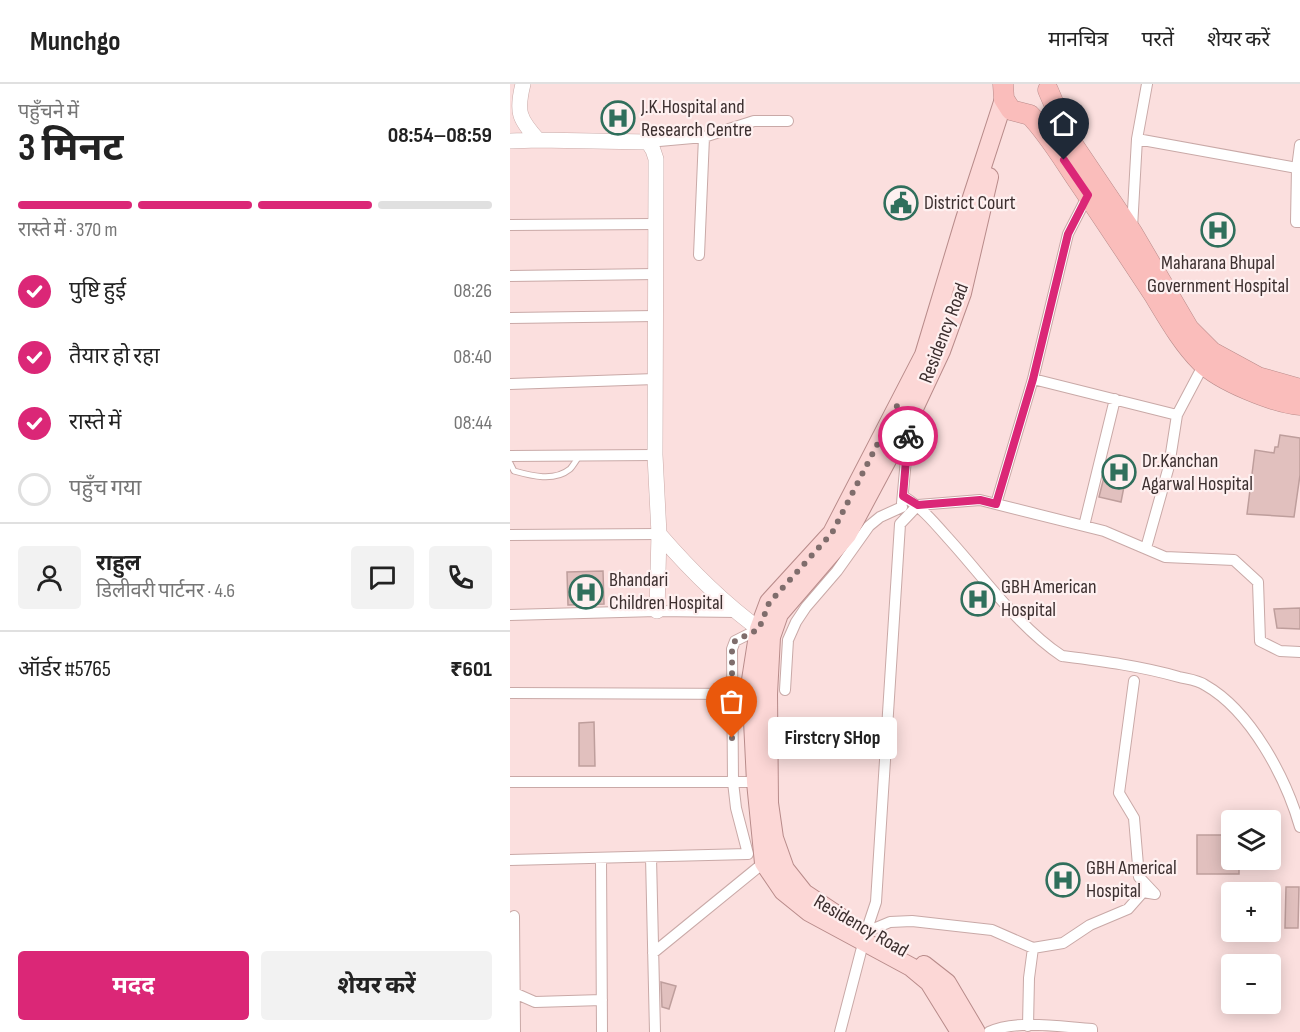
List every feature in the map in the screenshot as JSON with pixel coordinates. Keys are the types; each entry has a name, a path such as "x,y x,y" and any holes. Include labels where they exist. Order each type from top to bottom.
{"highway":[{"path":"1300,389 1207,358 1132,232 1068,137 1049,87 1012,102 1052,142 1186,346 1207,358 1243,388 1284,404 1300,405"}],"main road":[{"name":"Residency Road","path":"972,1031 947,983 912,955 865,938 804,893 785,869 774,838 769,803 762,782 768,693 765,633 848,535 904,411 941,351 963,292 997,145 1012,102"},
{"path":"762,782 764,863 783,891 810,912 865,938"}],"street":[{"path":"523,84 518,102 523,124 538,140"},
{"path":"1132,232 1137,140 1147,84"},
{"path":"510,141 648,142 704,137 754,121 788,121"},
{"path":"699,255 704,137"},
{"path":"1137,140 1297,168"},
{"path":"648,142 656,159 655,456 659,534 657,611"},
{"path":"1300,145 1297,168 1296,222 1300,222"},
{"path":"996,504 1033,379 1068,234 1088,195"},
{"path":"510,225 656,224"},
{"path":"510,276 656,274"},
{"path":"510,318 656,316"},
{"path":"1146,548 1169,466 1177,415 1207,358"},
{"path":"1033,379 1177,415"},
{"path":"510,384 656,380"},
{"path":"1084,526 1115,399"},
{"path":"840,1032 876,902 902,502 904,411"},
{"path":"510,456 655,456"},
{"path":"510,693 768,693 796,622 869,526 902,502 918,505 980,500 1104,531 1165,556 1234,560 1258,582 1260,641 1280,651 1300,652"},
{"path":"900,524 918,505"},
{"path":"918,505 1009,609 1062,656 1147,668 1204,684 1230,704 1256,735 1296,798 1300,827"},
{"path":"510,535 659,534 695,573 737,612 765,633"},
{"path":"510,615 657,611 737,612"},
{"path":"510,860 748,854 736,808 733,782 732,649 735,641 765,633"},
{"path":"865,938 890,922 912,921 992,930 1033,948 1063,943 1090,925 1128,909 1143,892 1155,894 1139,877 1134,818 1119,794 1134,681"},
{"path":"510,782 762,782"},
{"path":"653,953 779,851"},
{"path":"651,857 655,1032"},
{"path":"602,858 603,1032"},
{"path":"514,916 515,1032"},
{"path":"1028,1026 1029,978 1033,948"},
{"path":"513,992 535,1002 602,1000"},
{"path":"972,1031 1028,1026 1044,1029 1092,1029 1092,1032"}],"lane":[{"path":"510,463 514,471 534,477 553,476 570,469 580,456"}],"building":[{"path":"614,103 626,103 627,119 623,119 623,125 605,126 604,108 614,107"},
{"path":"1280,435 1300,438 1300,475 1294,517 1247,514 1255,450 1274,453 1275,447 1278,447"},
{"path":"1120,459 1129,461 1121,502 1099,497 1108,461 1119,463"},
{"path":"603,571 604,604 568,605 567,572"},
{"path":"1300,608 1300,629 1277,628 1274,609"},
{"path":"594,722 595,766 579,766 579,723"},
{"path":"1197,835 1221,835 1221,870 1239,870 1239,874 1197,874"},
{"path":"1286,887 1299,887 1298,928 1285,928"},
{"path":"661,982 676,986 669,1009 662,1007"}],"way so far":[{"path":"732,738 732,649 735,641 759,629 769,603 832,533 898,404 910,417 908,436"}],"place":[{"name":"J.K.Hospital and Research Centre","path":"618,118"},
{"name":"District Court","path":"901,203"},
{"name":"Maharana Bhupal Government Hospital","path":"1218,230"},
{"name":"Dr.Kanchan Agarwal Hospital","path":"1119,472"},
{"name":"Bhandari Children Hospital","path":"586,592"},
{"name":"GBH American Hospital","path":"978,599"},
{"name":"Firstcry SHop","path":"732,738"},
{"name":"GBH Americal Hospital","path":"1063,880"}],"route":[{"path":"908,436 903,496 918,505 980,500 996,504 1033,379 1068,234 1088,195 1064,160"}]}
